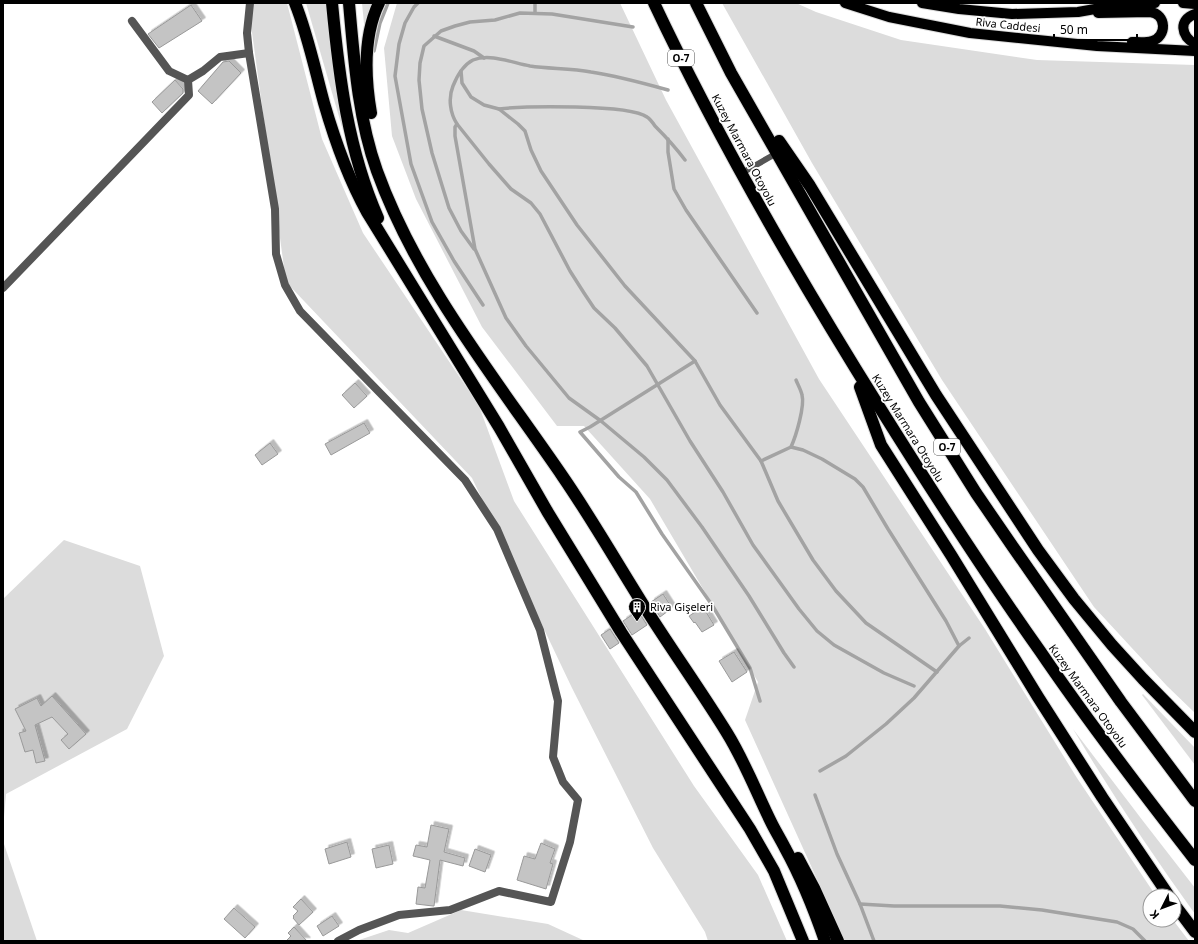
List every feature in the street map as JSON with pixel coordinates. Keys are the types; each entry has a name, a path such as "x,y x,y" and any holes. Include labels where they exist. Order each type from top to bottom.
{"highway":[{"path":"294,3 306,36 334,136 356,192 378,232 491,414 547,511 621,632 750,829 774,871 803,941"},
{"path":"332,3 346,112 351,137 366,190 395,255 443,337"},
{"path":"349,3 357,82 368,141 377,169 404,233 422,267 467,339 503,394 571,489 727,734 746,768 773,826 786,849 813,908 825,941"},
{"path":"379,3 370,28 367,54 368,98 374,132 394,212"},
{"name":"Kuzey Marmara Otoyolu","path":"654,3 709,113 779,242 853,365 940,503 1040,652 1131,777 1195,860"},
{"name":"O-7","path":"696,3 731,73 919,402 976,493 1117,696 1195,800"},
{"path":"731,73 810,186 936,396 1038,550 1074,599 1112,646 1142,679 1195,732"},
{"path":"853,365 881,445 1085,771 1164,888"},
{"path":"773,826 800,860 838,941"},
{"path":"1182,915 1195,932"}],"main road":[{"name":"Riva Caddesi","path":"845,3 889,17 970,33 1097,46 1195,51"},
{"name":"Riva Caddesi","path":"922,3 959,9 1012,14 1078,12 1112,6 1155,3"},
{"path":"1183,3 1195,4"},
{"path":"1056,42 1086,40 1152,41 1160,37 1164,24 1162,19 1154,12 1078,12"},
{"path":"1195,14 1190,15 1185,21 1183,30 1188,39 1195,44"}],"street":[{"path":"250,3 247,33 249,53 275,208 276,254 285,285 300,311 465,480 497,529 540,630 558,701 553,757 563,782 578,800 570,842 551,902 499,891 450,910 400,915 359,930 338,941"},
{"path":"132,21 169,72 188,80"},
{"path":"188,80 203,71 220,57 249,53"},
{"path":"3,288 189,95 188,80"}],"lane":[{"path":"742,174 777,153"}],"shaded area":[{"path":"248,3 287,3 322,139 363,233 479,406 514,501 694,786 758,875 787,941 708,941 705,932 653,848 572,688 472,478 286,282"},
{"path":"306,3 327,3 345,126 342,127"},
{"path":"362,3 372,3 366,34 365,34"},
{"path":"397,3 620,3 666,100 819,379 985,629 1077,778 1151,888 1142,888 1142,928 1179,928 1189,941 845,941 745,720 758,682 650,499 584,426 557,426 482,327 416,199 392,136 384,48"},
{"path":"722,3 796,3 816,12 901,40 1037,60 1195,65 1195,713 1167,686 1094,607 942,380 812,163"},
{"path":"64,540 140,566 164,656 127,729 6,794 3,829 3,599"},
{"path":"1143,694 1195,748 1195,765 1142,695"},
{"path":"1073,729 1195,888 1195,914 1182,896 1182,888 1177,888 1102,776"},
{"path":"3,841 37,941 3,941"},
{"path":"461,910 548,924 585,941 356,941 389,930 408,933"}],"building":[{"path":"191,5 202,21 159,48 148,34"},
{"path":"229,61 241,73 212,104 198,91 223,62"},
{"path":"175,80 183,89 183,93 162,113 152,102"},
{"path":"355,383 367,396 354,408 342,395"},
{"path":"364,423 370,433 331,455 325,444"},
{"path":"270,443 278,454 262,465 255,455"},
{"path":"663,594 672,608 660,617 651,602"},
{"path":"703,607 714,625 702,632 689,616"},
{"path":"638,611 647,625 632,635 623,621"},
{"path":"610,629 619,643 610,649 601,635"},
{"path":"734,652 747,672 732,682 719,661"},
{"path":"52,696 86,734 69,749 61,740 68,734 52,717 35,725 45,761 36,763 33,750 25,752 19,733 26,731 15,709 37,698 41,706"},
{"path":"431,825 449,829 444,852 465,858 463,866 440,860 434,906 416,904 418,887 425,888 430,860 413,856 416,845 427,847"},
{"path":"347,842 351,857 329,864 325,849"},
{"path":"541,843 555,849 550,863 553,864 546,889 517,880 524,856 535,859"},
{"path":"389,845 393,864 376,868 372,849"},
{"path":"475,849 491,855 485,872 469,866"},
{"path":"301,899 313,912 299,925 293,918 298,911 293,907"},
{"path":"234,908 255,927 245,938 224,919"},
{"path":"332,916 339,926 323,936 317,926"},
{"path":"294,927 307,941 286,941 291,936 288,933"}],"waterway":[{"path":"374,51 380,23 388,3"},
{"path":"418,3 405,23 399,44 395,76 411,164 432,222 454,261 483,305"},
{"path":"535,3 535,13"},
{"path":"474,249 461,231 449,208 432,153 422,109 419,80 420,63 424,46 441,31 455,26 470,22 495,20 520,13 552,14 633,27"},
{"path":"434,36 474,51 484,58"},
{"path":"668,90 601,74 530,66 502,59 480,58 473,60 466,65 456,78 451,91 450,105 457,124 489,164 511,189 531,203 540,214 570,271 594,308 615,328 647,366 690,441 723,492 753,545 799,609 817,631 834,645 884,673 914,686"},
{"path":"461,71 462,83 471,97 484,105 499,109 525,131 531,150 541,171 577,225 625,286 695,361 720,405 761,461 778,501 813,560 836,591 866,623 937,672"},
{"path":"499,109 576,107 620,110 636,113 647,117 685,160"},
{"path":"457,124 455,127 455,136 475,249 506,318 526,346 569,398 601,421 644,457 667,480 702,527 749,596 794,667"},
{"path":"668,139 668,152 674,189 686,210 757,313"},
{"path":"695,361 580,432 619,477 636,492 662,534 712,605 750,668 760,701"},
{"path":"791,447 797,429 803,400 796,380"},
{"path":"761,461 791,447 803,450 822,459 855,479 863,487 946,621 959,646"},
{"path":"820,771 846,756 886,724 914,698 959,646 969,638"},
{"path":"815,795 837,854 860,904 874,941"},
{"path":"860,904 894,906 1000,906 1042,910 1117,922 1133,929 1145,941"}],"place":[{"name":"Riva Gişeleri","path":"637,622"}]}
